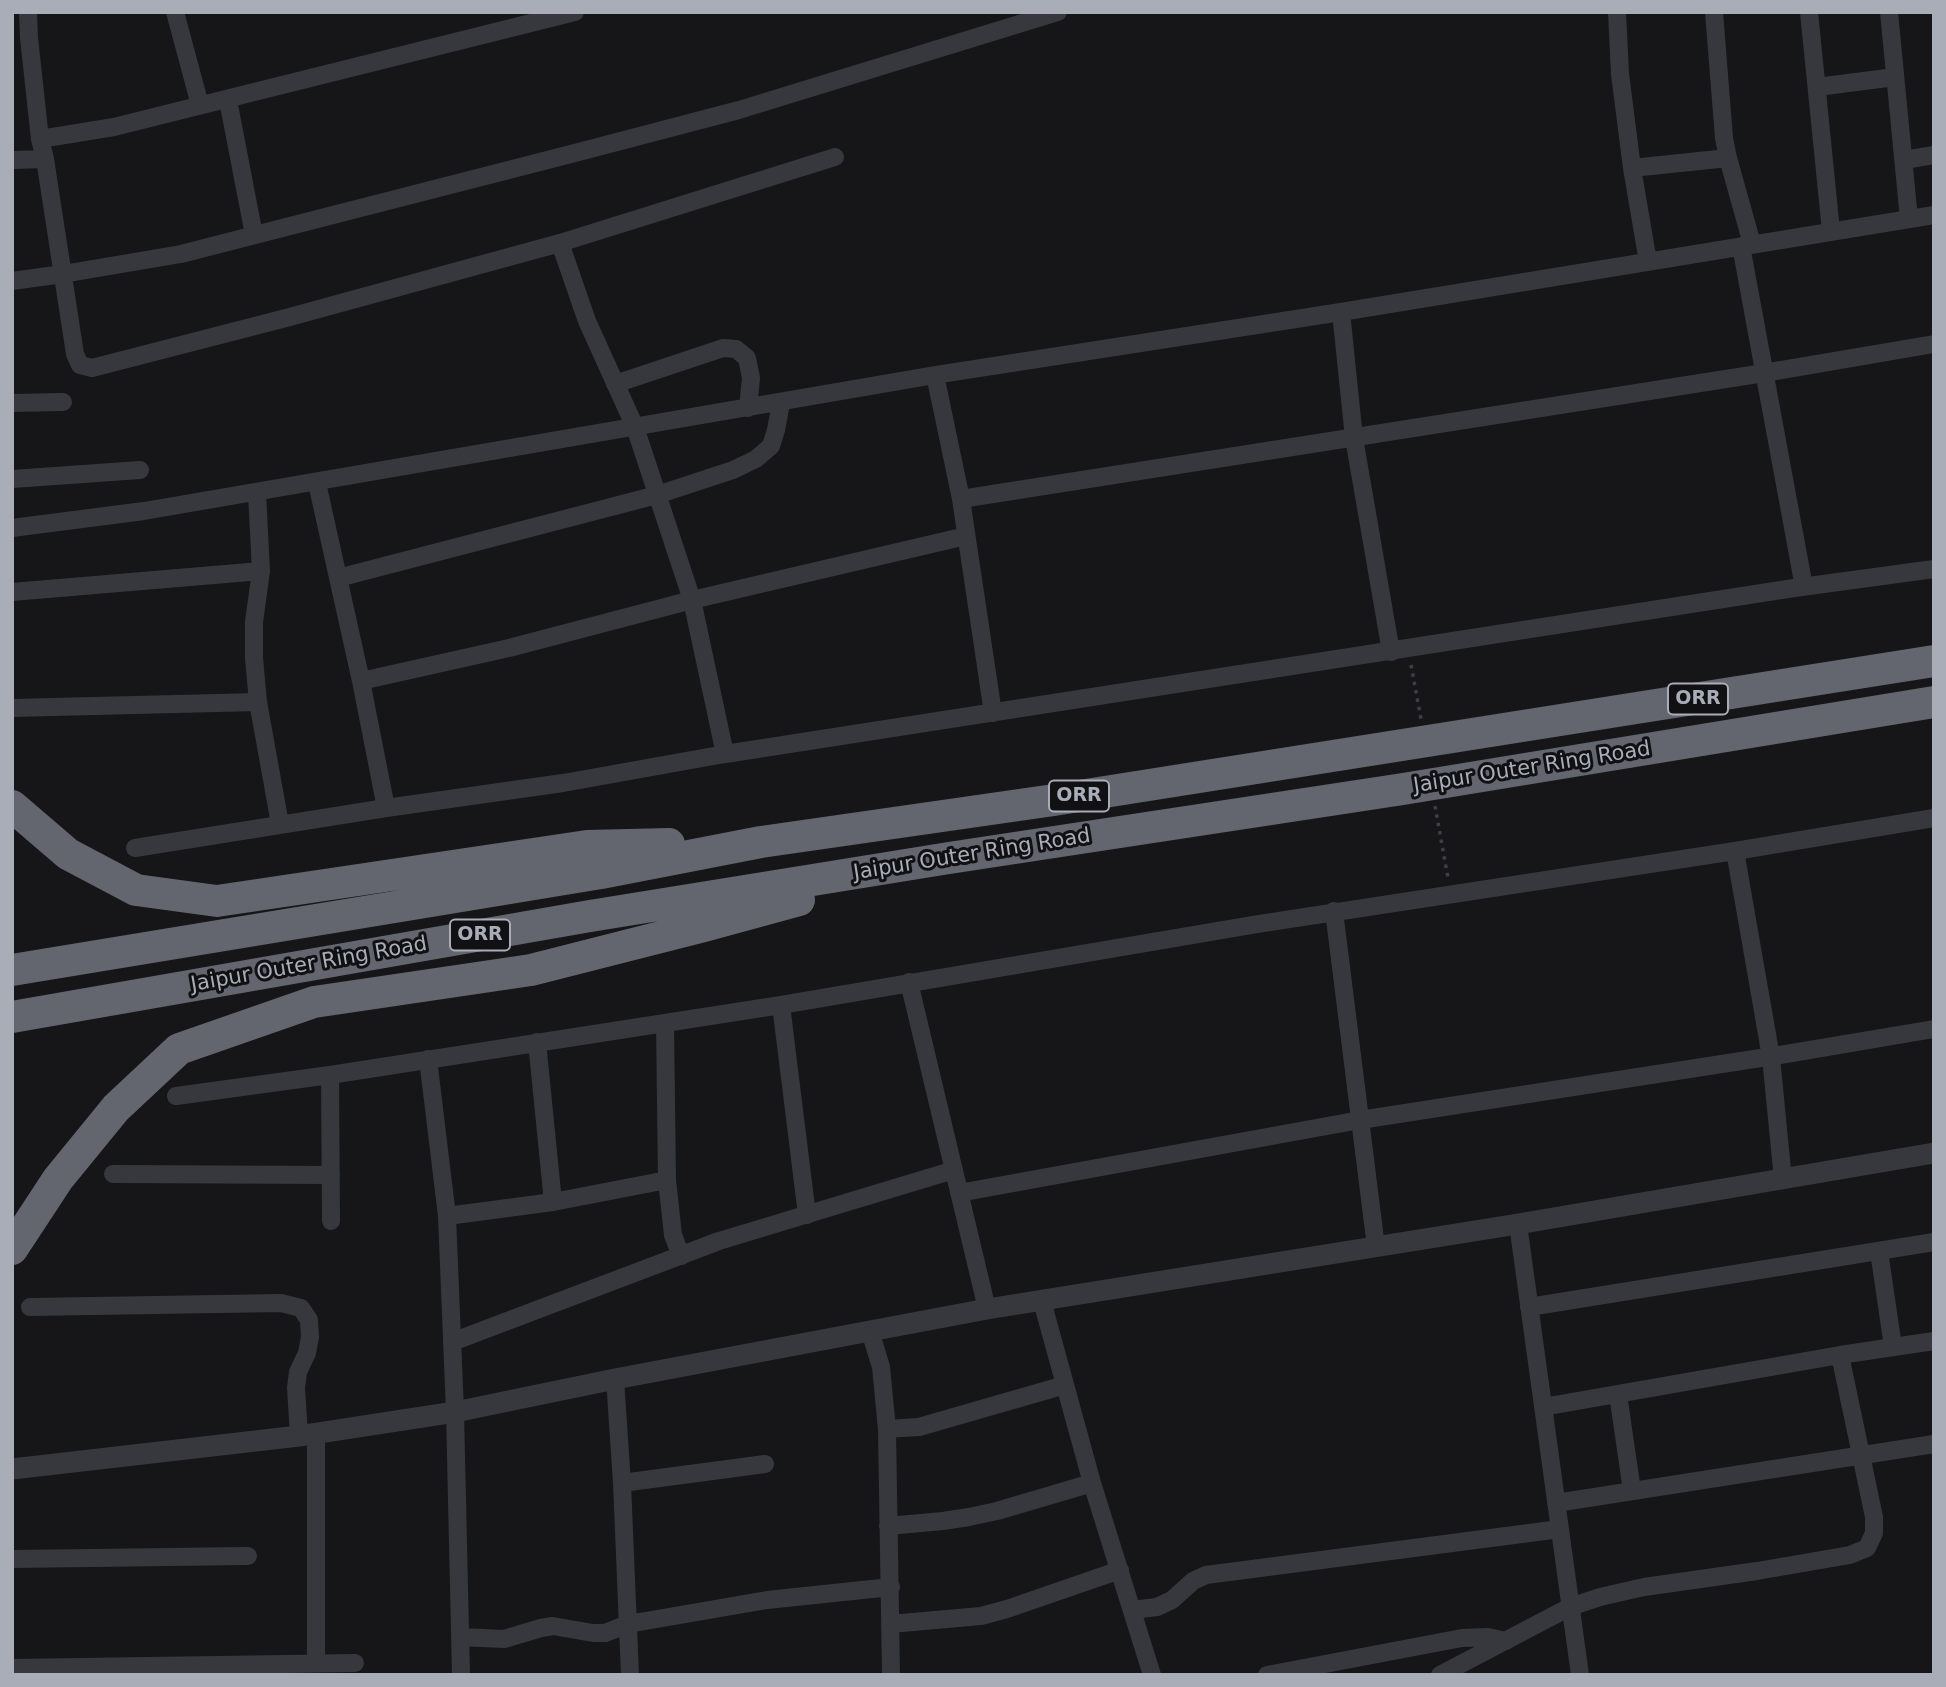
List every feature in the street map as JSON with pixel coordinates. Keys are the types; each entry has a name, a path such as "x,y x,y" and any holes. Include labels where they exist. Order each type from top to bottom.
{"highway":[{"name":"Jaipur Outer Ring Road","path":"761,842 1054,800 1934,661"},
{"name":"Jaipur Outer Ring Road","path":"12,1017 590,916 1403,789 1934,702"},
{"path":"12,806 68,855 136,890 217,901 587,846 761,842"},
{"path":"12,970 601,873 761,842"},
{"path":"12,1249 58,1179 116,1108 179,1049 314,1002 530,970 704,926 949,858"}],"street":[{"path":"28,12 20,38 45,159 75,354 80,365 92,368 560,243 835,157"},
{"path":"175,12 200,105"},
{"path":"40,139 114,127 228,100 575,12"},
{"path":"12,281 181,254 738,110 1058,12"},
{"path":"1617,12 1620,74 1648,262"},
{"path":"1714,12 1724,138 1746,245 1764,373 1804,587"},
{"path":"1809,12 1831,231"},
{"path":"1889,12 1909,219"},
{"path":"1817,87 1895,77"},
{"path":"228,100 254,235"},
{"path":"1904,160 1934,155"},
{"path":"1632,168 1728,158"},
{"path":"12,159 45,159"},
{"path":"12,528 257,493 935,375 1934,215"},
{"path":"560,243 587,321 635,427 692,600 725,754"},
{"path":"1341,312 1354,438 1391,652"},
{"path":"961,499 1934,344"},
{"path":"615,384 723,348 736,349 747,358 751,378 747,408"},
{"path":"935,375 961,499 993,713"},
{"path":"12,403 63,402"},
{"path":"338,578 657,495 733,470 756,459 771,446 781,402"},
{"path":"12,479 140,470"},
{"path":"317,483 386,808"},
{"path":"257,493 261,571 254,622 258,702 280,824"},
{"path":"361,681 509,648 692,600 966,536"},
{"path":"135,848 563,783 725,754 1934,569"},
{"path":"12,592 261,571"},
{"path":"12,708 258,702"},
{"path":"176,1096 330,1075 781,1005 1334,911 1934,818"},
{"path":"1735,850 1771,1056 1783,1180"},
{"path":"1334,911 1376,1247"},
{"path":"909,982 987,1309"},
{"path":"781,1005 807,1215"},
{"path":"665,1023 667,1180 673,1235 681,1256"},
{"path":"960,1193 1360,1120 1934,1029"},
{"path":"537,1042 553,1202"},
{"path":"428,1059 447,1216 461,1675"},
{"path":"330,1075 331,1221"},
{"path":"12,1469 307,1434 455,1412 987,1309 1518,1224 1934,1153"},
{"path":"452,1342 719,1241 954,1170"},
{"path":"113,1174 331,1175"},
{"path":"447,1216 553,1202 667,1180"},
{"path":"1518,1224 1580,1675"},
{"path":"1529,1307 1934,1242"},
{"path":"1879,1251 1894,1347"},
{"path":"1042,1301 1092,1483 1132,1610 1147,1674"},
{"path":"30,1307 281,1303 301,1308 309,1320 310,1337 307,1353 298,1372 296,1388 307,1434 316,1663"},
{"path":"870,1331 881,1367 887,1429 891,1675"},
{"path":"1543,1407 1934,1341"},
{"path":"1440,1675 1570,1607 1600,1597 1644,1587 1850,1555 1867,1548 1874,1534 1874,1517 1840,1355"},
{"path":"615,1379 630,1675"},
{"path":"887,1429 919,1427 1065,1385"},
{"path":"1618,1394 1632,1491"},
{"path":"1556,1503 1934,1444"},
{"path":"622,1483 765,1464"},
{"path":"888,1526 969,1517 1092,1483"},
{"path":"1132,1610 1157,1607 1172,1600 1193,1581 1206,1575 1560,1529"},
{"path":"12,1559 248,1556"},
{"path":"890,1624 981,1616 1120,1570"},
{"path":"460,1637 504,1639 554,1626 605,1633 628,1623 785,1598 891,1587"},
{"path":"1267,1675 1348,1667 1462,1638 1477,1636 1506,1641"},
{"path":"12,1668 355,1663"}]}
